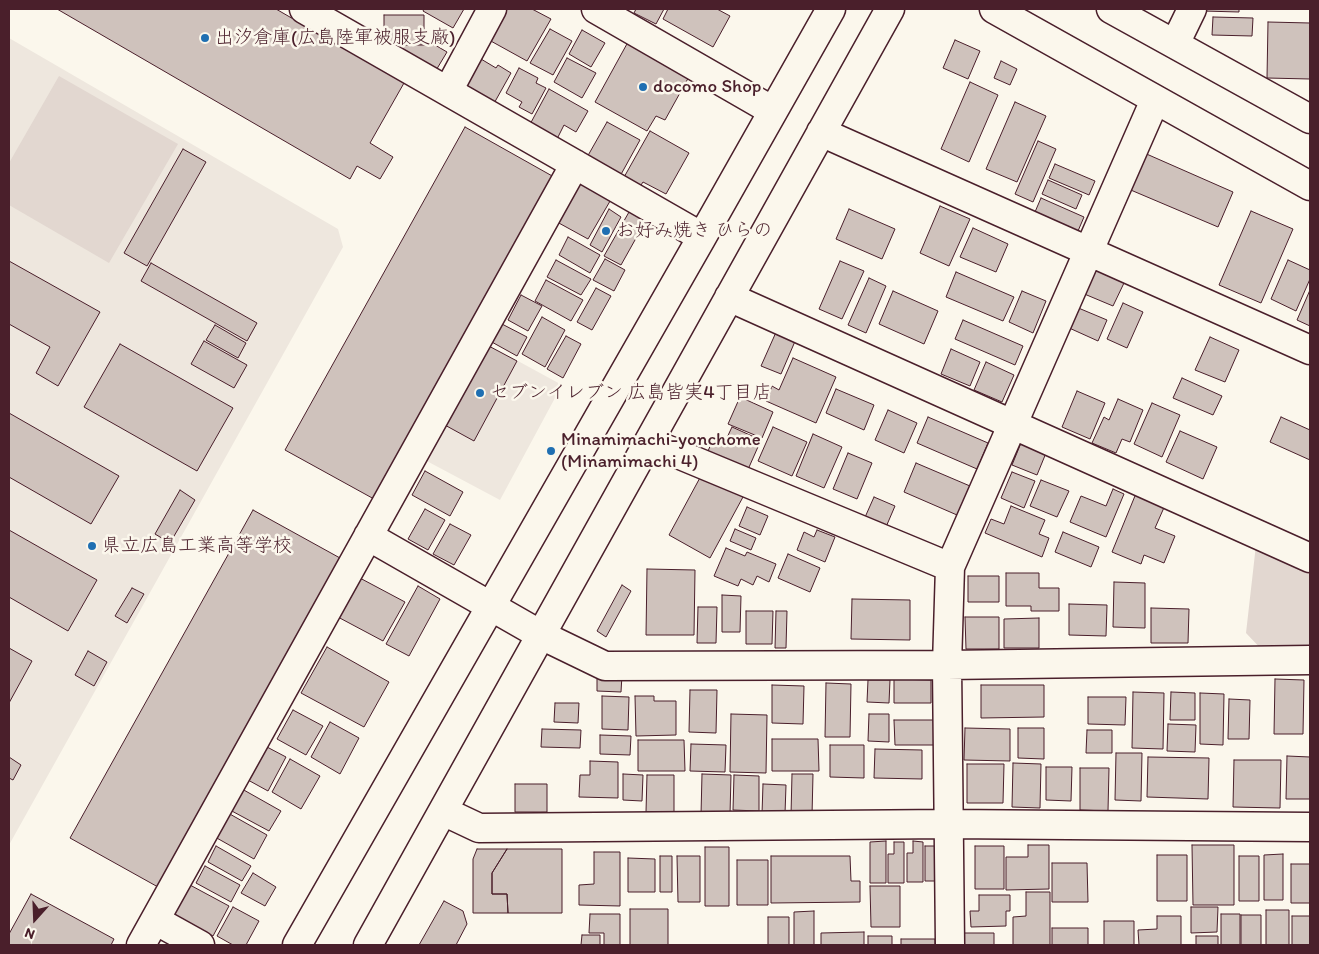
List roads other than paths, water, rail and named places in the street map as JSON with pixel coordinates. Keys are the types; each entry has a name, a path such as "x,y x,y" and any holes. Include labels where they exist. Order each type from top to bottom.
{"street":[{"path":"304,9 702,237"},
{"path":"448,91 492,9"},
{"path":"596,9 774,111"},
{"path":"297,945 831,9"},
{"path":"372,944 443,811 890,9"},
{"path":"994,9 1310,186"},
{"path":"1111,9 1310,119"},
{"path":"1175,44 1192,9"},
{"path":"950,945 947,665 950,567 1156,100"},
{"path":"821,132 1310,350"},
{"path":"141,945 575,164"},
{"path":"730,297 1310,558"},
{"path":"648,442 950,567"},
{"path":"368,536 541,635 605,666 947,665 1310,660"},
{"path":"443,811 478,828 948,824 1310,827"},
{"path":"155,920 200,945"}],"place":[{"name":"出汐倉庫(広島陸軍被服支廠)","path":"205,38"},
{"name":"docomo Shop","path":"643,87"},
{"name":"お好み焼き ひらの","path":"606,231"},
{"name":"セブンイレブン 広島皆実4丁目店","path":"480,393"},
{"name":"Minamimachi-yonchome (Minamimachi 4)","path":"551,451"},
{"name":"県立広島工業高等学校","path":"92,546"}]}
